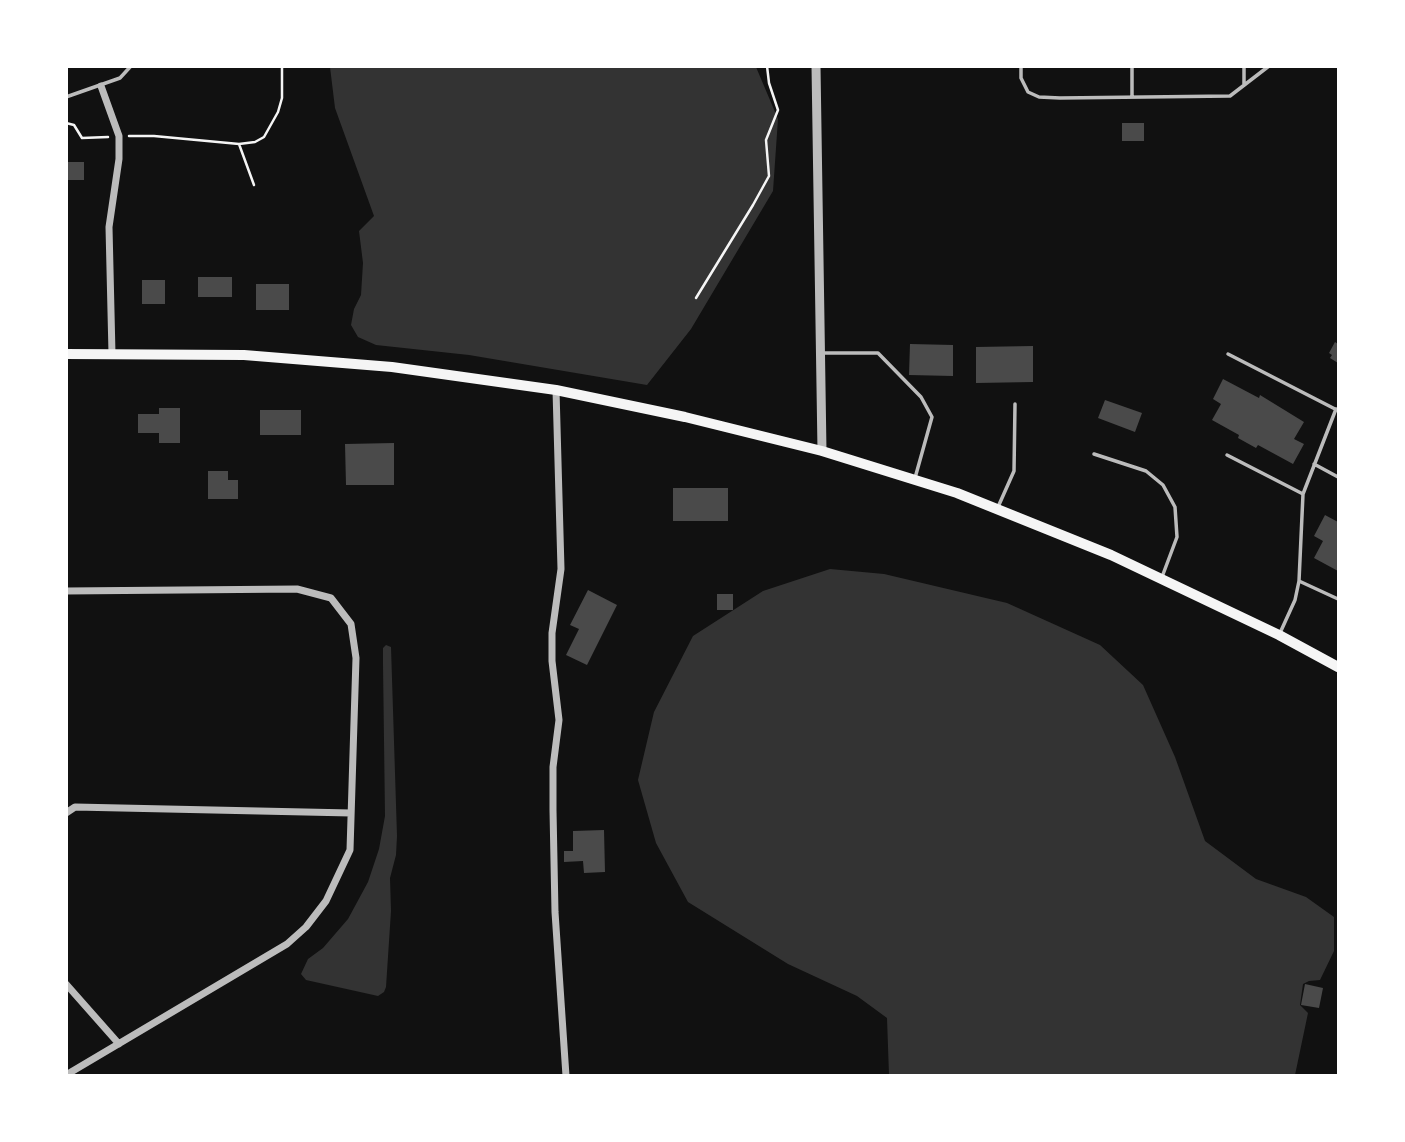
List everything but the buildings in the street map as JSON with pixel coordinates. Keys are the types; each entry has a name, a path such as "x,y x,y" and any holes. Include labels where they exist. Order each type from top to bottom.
{"main road":[{"path":"66,354 244,355 392,367 556,390 685,416 822,451 957,493 1111,555 1279,635 1339,667"}],"street":[{"path":"816,66 822,451"},
{"path":"101,86 119,136 120,159 109,226 112,354"},
{"path":"556,390 561,569 552,633 552,660 559,720 552,767 552,810 555,912 566,1076"},
{"path":"66,591 297,589 331,598 351,624 356,658 350,850 326,901 306,927 287,944 66,1075"},
{"path":"66,813 75,807 351,813"},
{"path":"66,984 119,1044"}],"lane":[{"path":"66,97 120,78 131,66"},
{"path":"1021,66 1021,78 1028,92 1039,97 1230,96 1269,66"},
{"path":"1132,66 1132,97"},
{"path":"1244,66 1244,85"},
{"path":"820,353 878,353 921,397 932,416 914,480"},
{"path":"1228,354 1337,410 1303,494 1299,581 1295,600 1279,635"},
{"path":"997,509 1014,471 1015,404"},
{"path":"1094,454 1146,471 1163,485 1175,507 1177,537 1161,579"},
{"path":"1227,455 1303,494"},
{"path":"1314,464 1339,477"},
{"path":"1299,581 1339,599"}],"path":[{"path":"66,123 74,125 82,138 153,136 239,144 255,142 264,137 278,111 282,99 282,66"},
{"path":"696,298 769,176 766,140 778,110 769,83 767,66"},
{"path":"239,144 254,184"}],"shaded area":[{"path":"330,67 756,67 778,119 773,191 691,329 647,385 469,355 376,345 358,337 351,325 354,309 361,295 363,263 359,231 374,216 335,108"},
{"path":"830,569 884,574 1007,603 1100,645 1143,685 1175,757 1205,841 1256,879 1306,897 1334,917 1334,951 1320,980 1303,984 1300,1005 1308,1013 1295,1075 889,1075 887,1018 857,996 788,964 688,902 656,843 638,780 654,712 693,636 763,591"},
{"path":"386,645 391,647 397,836 396,855 390,878 391,911 386,987 378,996 306,980 301,974 308,959 323,948 348,919 368,882 379,849 385,816 383,648"}]}
